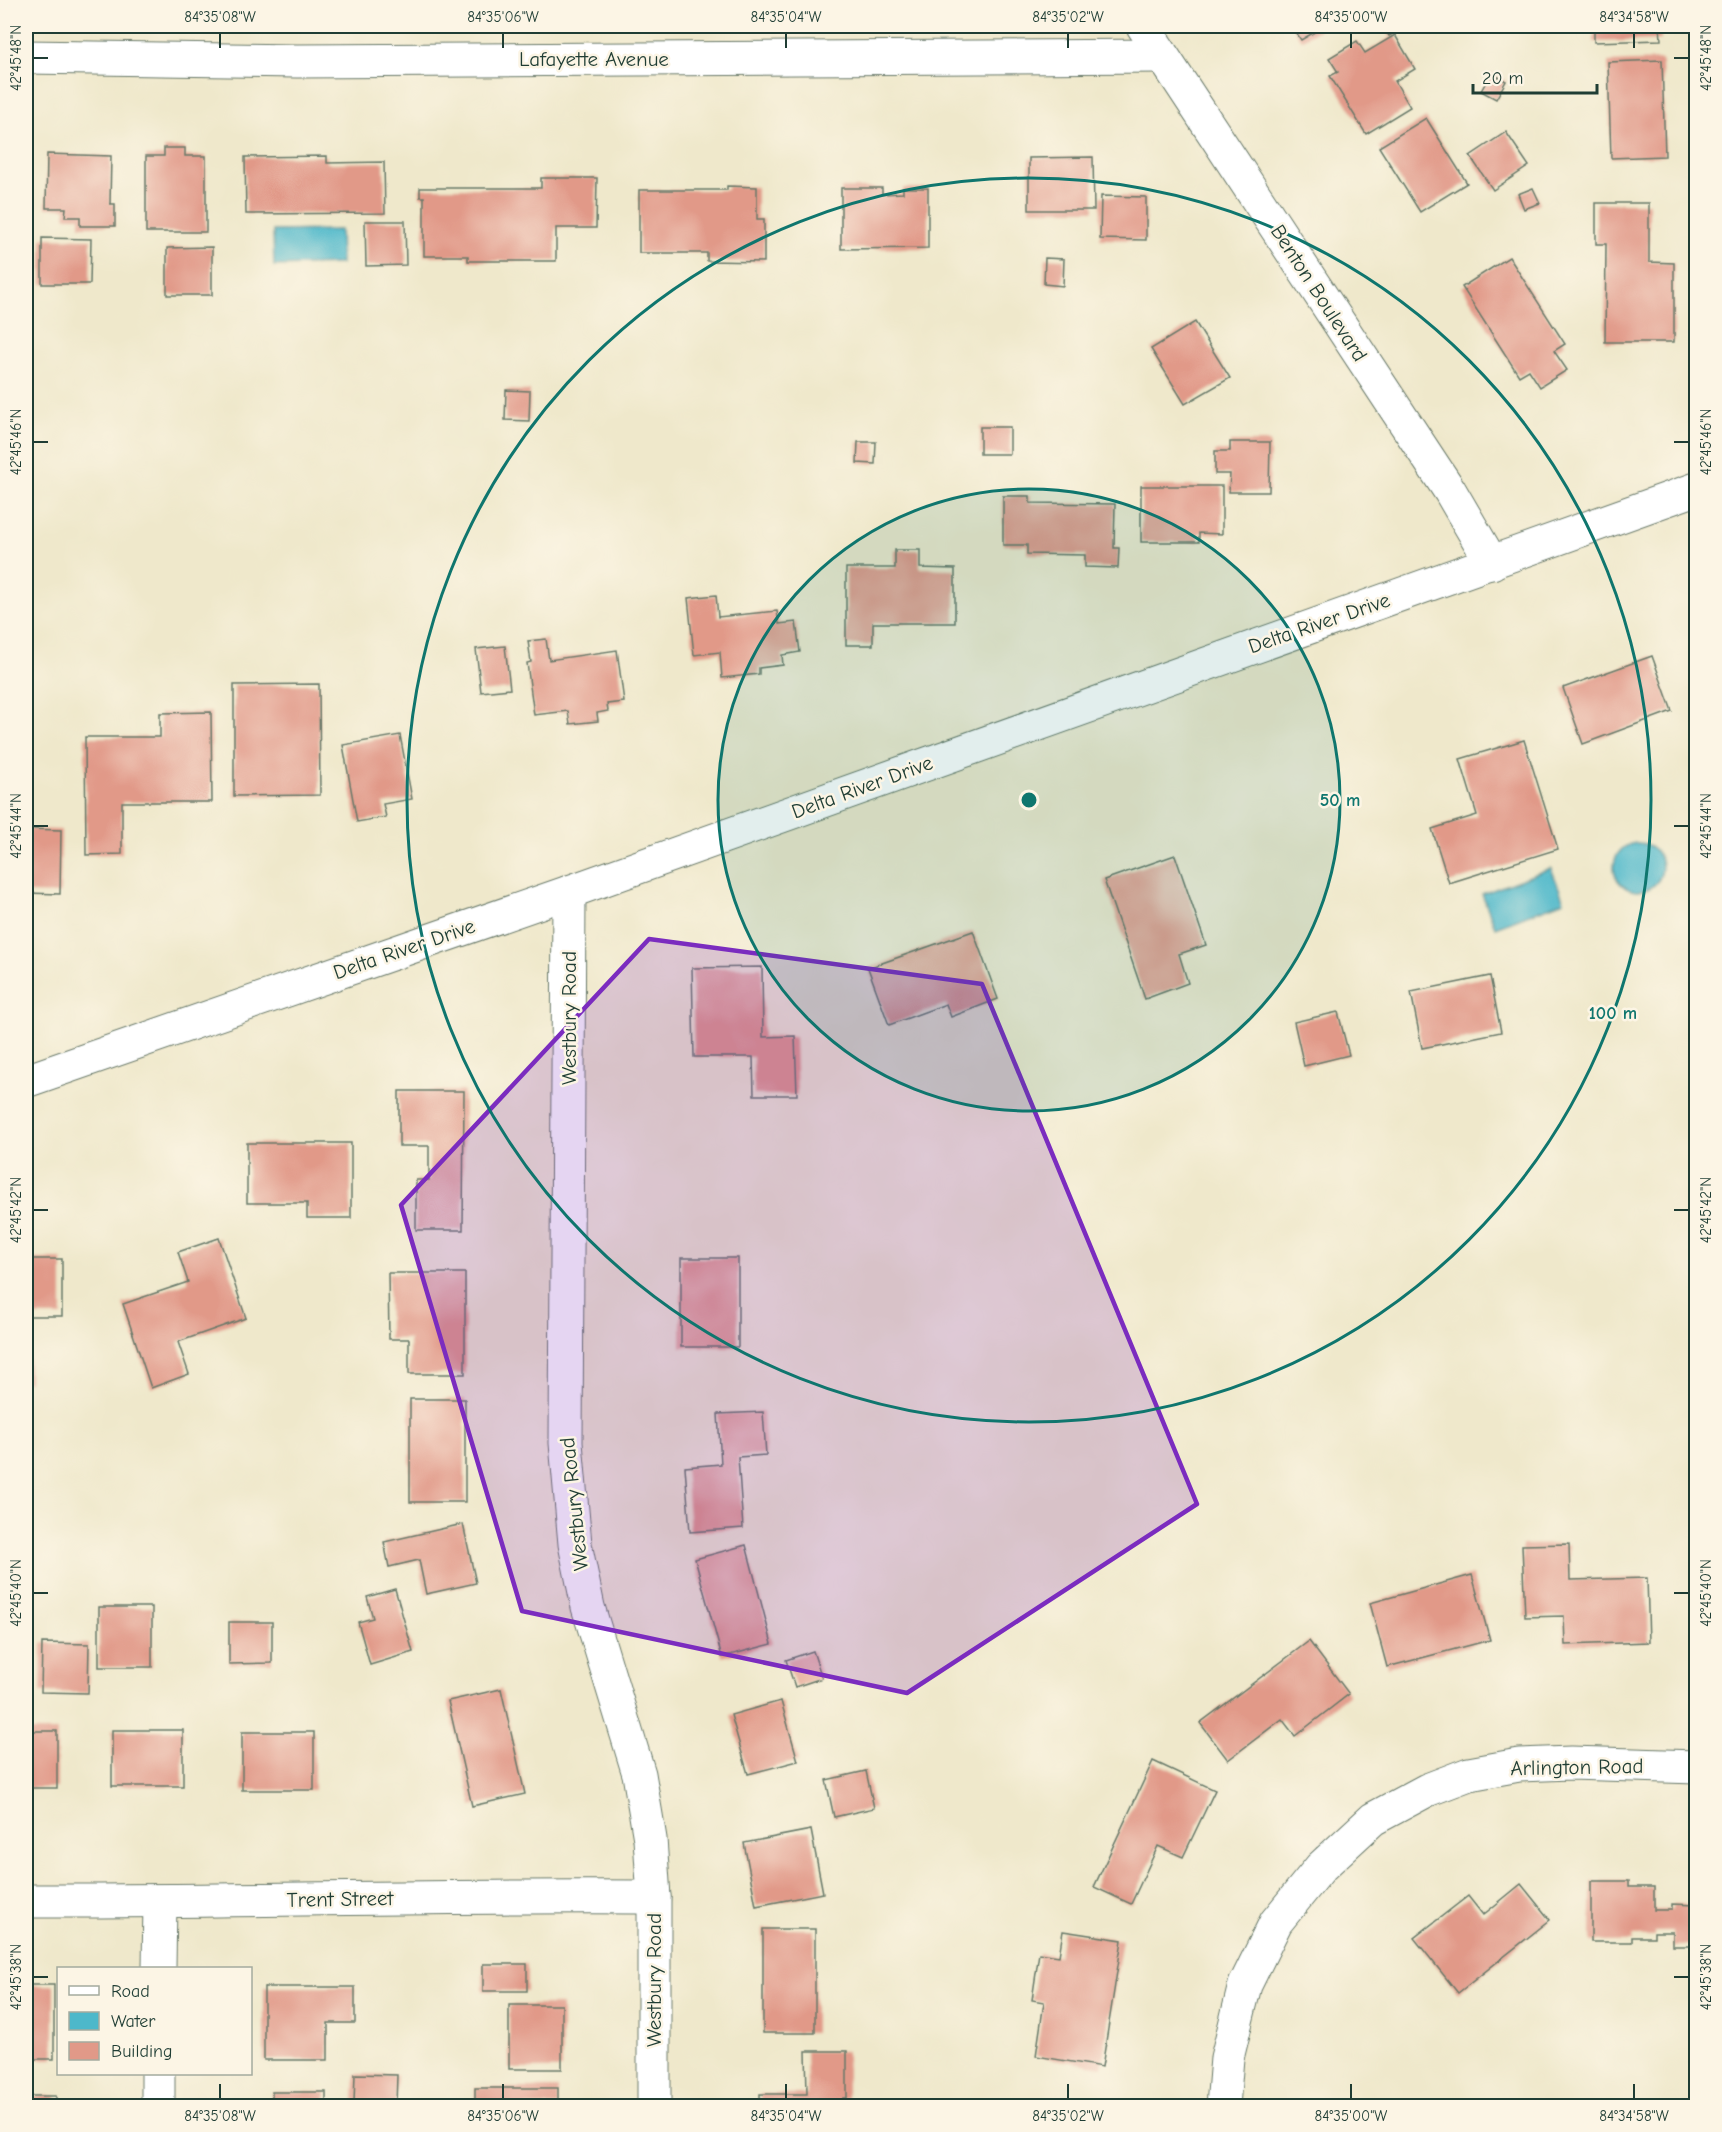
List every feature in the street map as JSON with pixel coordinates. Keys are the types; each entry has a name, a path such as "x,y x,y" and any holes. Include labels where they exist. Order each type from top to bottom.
{"street":[{"name":"Benton Boulevard","path":"1143,26 1450,491 1492,563"},
{"name":"Lafayette Avenue","path":"26,57 297,61 1162,56"},
{"name":"Delta River Drive","path":"26,1081 569,891 1696,489"},
{"name":"Westbury Road","path":"569,891 566,1443 574,1544 588,1607 639,1774 650,1839 654,1897 654,2106"},
{"name":"Arlington Road","path":"1223,2106 1227,2058 1245,1985 1275,1922 1321,1867 1373,1819 1427,1790 1469,1774 1519,1765 1571,1763 1696,1767"},
{"name":"Trent Street","path":"26,1901 160,1902 562,1896 654,1897"},
{"path":"159,1967 160,1902"},
{"path":"158,2075 158,2106"}],"highlighted area":[{"path":"649,939 982,984 1197,1504 907,1693 522,1611 401,1205"}],"water":[{"path":"340,230 341,264 274,266 273,231"},
{"path":"1633,843 1643,843 1658,853 1662,867 1658,881 1652,887 1643,891 1633,891 1618,881 1614,872 1614,862 1624,847"},
{"path":"1551,868 1564,901 1495,927 1482,894"}],"building":[{"path":"1292,26 1325,26 1301,40"},
{"path":"1382,26 1407,26 1389,36"},
{"path":"1594,26 1660,26 1661,40 1594,42"},
{"path":"1395,35 1415,69 1395,81 1410,107 1366,134 1330,76 1338,72 1329,58 1357,41 1365,53"},
{"path":"1662,60 1665,156 1611,158 1608,62"},
{"path":"1491,73 1506,81 1496,99 1481,91"},
{"path":"1426,118 1467,183 1420,212 1379,147"},
{"path":"1506,132 1529,166 1493,190 1470,156"},
{"path":"164,148 185,148 185,156 206,156 206,232 146,232 146,156 164,156"},
{"path":"47,154 111,156 110,204 115,204 115,226 80,226 80,217 65,217 66,208 46,208"},
{"path":"327,156 327,163 384,162 385,213 246,214 245,157"},
{"path":"1093,157 1094,210 1029,210 1029,158"},
{"path":"541,178 597,178 596,228 556,228 556,261 468,261 468,256 424,256 424,197 420,197 420,188 541,188"},
{"path":"727,186 757,187 757,219 764,219 764,262 707,261 707,253 639,253 639,190 727,190"},
{"path":"841,188 882,188 882,194 903,193 903,188 928,188 928,248 841,249"},
{"path":"1533,188 1540,203 1524,209 1518,194"},
{"path":"1101,196 1146,197 1146,240 1100,239"},
{"path":"1596,203 1649,203 1649,262 1674,263 1674,342 1605,342 1606,244 1596,244"},
{"path":"365,221 405,221 406,265 366,266"},
{"path":"26,237 30,237 29,278 26,278"},
{"path":"42,238 91,239 90,284 42,284"},
{"path":"212,247 212,295 167,295 167,248"},
{"path":"1509,257 1565,344 1554,351 1567,370 1540,387 1529,370 1519,376 1462,287"},
{"path":"1045,258 1064,259 1063,286 1044,284"},
{"path":"1195,322 1230,378 1185,404 1151,349"},
{"path":"506,390 530,391 529,421 505,420"},
{"path":"980,427 1010,427 1010,454 980,454"},
{"path":"858,442 876,442 875,464 857,463"},
{"path":"1230,442 1270,442 1269,492 1229,492 1230,474 1215,474 1215,451 1230,451"},
{"path":"1141,486 1222,486 1222,534 1199,533 1199,542 1141,542"},
{"path":"1003,496 1030,496 1030,503 1115,504 1114,548 1119,548 1118,568 1085,567 1085,555 1027,554 1027,545 1003,545"},
{"path":"895,550 920,550 920,568 955,569 955,623 873,623 873,645 846,645 846,568 895,568"},
{"path":"716,595 718,617 777,611 779,624 796,622 800,652 782,655 783,665 759,668 759,674 722,678 720,652 694,655 688,598"},
{"path":"546,639 549,660 617,650 624,702 607,704 608,711 597,713 598,721 570,724 568,711 534,715 527,663 531,662 528,641"},
{"path":"505,646 510,689 481,692 476,649"},
{"path":"1652,656 1672,711 1583,744 1563,688"},
{"path":"319,684 320,795 234,796 234,685"},
{"path":"211,712 212,802 122,802 122,854 86,855 85,737 160,737 160,713"},
{"path":"400,735 412,799 383,804 386,817 357,822 343,745"},
{"path":"1524,740 1558,849 1449,883 1432,829 1477,815 1460,759"},
{"path":"26,829 61,830 60,894 26,893"},
{"path":"1175,855 1206,945 1179,954 1188,983 1145,999 1104,880"},
{"path":"973,931 998,999 951,1017 946,1004 889,1025 868,968"},
{"path":"762,967 763,1037 795,1036 797,1095 754,1095 753,1057 694,1057 692,968"},
{"path":"1490,976 1501,1032 1422,1048 1411,992"},
{"path":"1338,1012 1349,1055 1304,1066 1294,1022"},
{"path":"399,1091 464,1091 463,1230 416,1230 416,1180 429,1180 429,1146 399,1146"},
{"path":"247,1143 351,1143 351,1218 307,1218 307,1203 247,1203"},
{"path":"219,1238 246,1318 178,1342 189,1374 151,1388 123,1304 188,1282 178,1252"},
{"path":"681,1258 738,1258 738,1347 681,1347"},
{"path":"26,1259 62,1259 62,1316 28,1316 29,1382 26,1382"},
{"path":"388,1273 465,1273 465,1374 409,1374 409,1339 389,1339"},
{"path":"410,1399 465,1399 465,1502 410,1502"},
{"path":"763,1412 766,1455 738,1457 743,1528 690,1532 685,1467 721,1464 718,1414"},
{"path":"463,1524 476,1583 426,1594 419,1560 389,1567 384,1542"},
{"path":"1569,1544 1570,1580 1647,1578 1649,1642 1565,1645 1564,1616 1525,1617 1522,1545"},
{"path":"746,1545 772,1644 722,1657 695,1559"},
{"path":"1472,1575 1490,1640 1387,1667 1370,1603"},
{"path":"395,1589 413,1652 370,1665 358,1622 373,1618 367,1597"},
{"path":"99,1607 152,1607 152,1667 99,1667"},
{"path":"229,1622 272,1622 272,1663 229,1664"},
{"path":"1309,1641 1349,1694 1295,1736 1282,1719 1228,1760 1200,1723"},
{"path":"42,1643 89,1644 88,1693 41,1692"},
{"path":"813,1651 822,1678 795,1687 786,1660"},
{"path":"501,1689 525,1794 472,1806 448,1701"},
{"path":"781,1701 798,1761 748,1774 731,1715"},
{"path":"112,1730 183,1730 183,1786 112,1786"},
{"path":"26,1731 57,1731 57,1788 26,1788"},
{"path":"242,1732 314,1732 314,1790 242,1790"},
{"path":"1153,1761 1215,1790 1183,1857 1158,1846 1131,1904 1094,1887"},
{"path":"866,1771 874,1808 834,1817 826,1780"},
{"path":"811,1830 823,1893 756,1906 744,1843"},
{"path":"1591,1881 1629,1881 1629,1887 1654,1887 1654,1910 1672,1910 1672,1904 1696,1905 1696,1946 1673,1946 1673,1932 1654,1932 1654,1937 1632,1937 1632,1942 1591,1942"},
{"path":"1521,1884 1550,1920 1458,1993 1414,1938 1468,1896 1483,1915"},
{"path":"763,1929 815,1929 815,2033 763,2033"},
{"path":"1063,1931 1122,1940 1102,2067 1036,2056 1044,2002 1032,2000 1039,1953 1059,1956"},
{"path":"483,1964 527,1964 527,1991 483,1991"},
{"path":"26,1985 54,1985 54,2059 26,2059"},
{"path":"264,1987 355,1987 355,2023 328,2023 328,2060 264,2060"},
{"path":"509,2005 562,2005 562,2069 509,2069"},
{"path":"806,2051 847,2051 847,2098 843,2098 843,2106 760,2106 760,2094 807,2094"},
{"path":"355,2074 397,2075 396,2105 354,2103"},
{"path":"475,2088 558,2088 558,2106 475,2106"},
{"path":"272,2092 326,2092 326,2106 272,2106"},
{"path":"26,2096 56,2096 56,2106 26,2106"}]}
